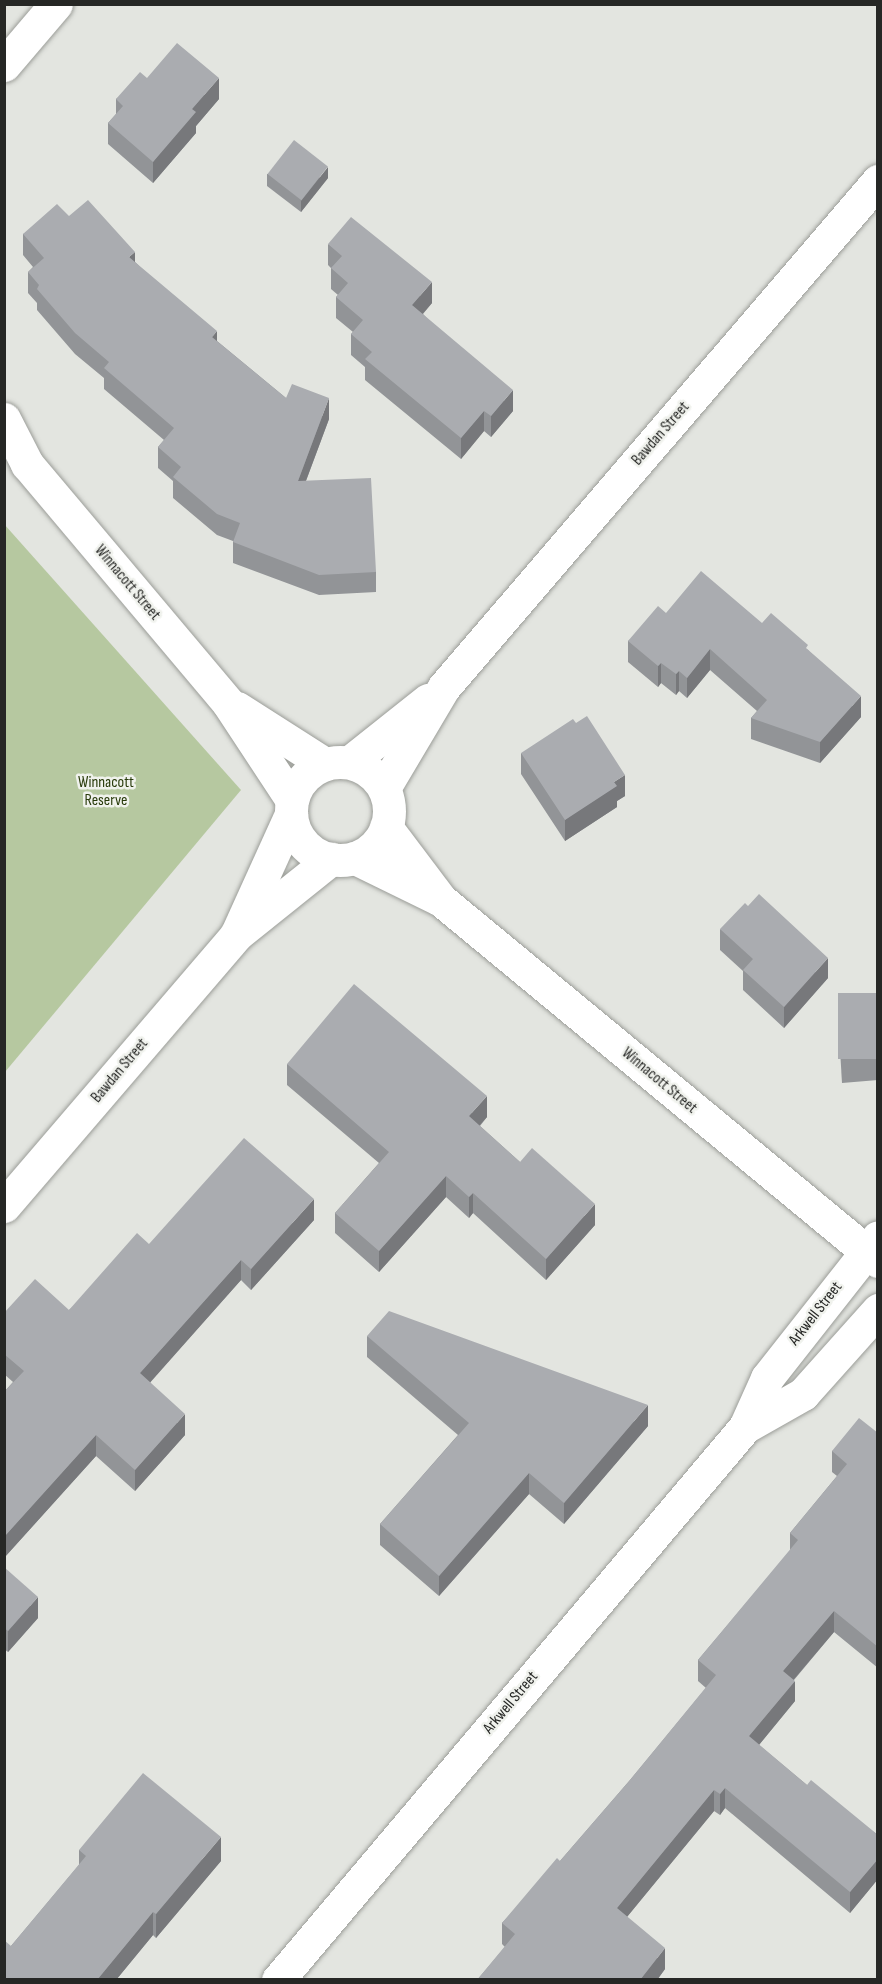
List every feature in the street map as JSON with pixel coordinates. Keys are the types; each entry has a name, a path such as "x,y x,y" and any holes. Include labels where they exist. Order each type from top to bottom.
{"street":[{"path":"4,65 56,4"},
{"name":"Bawdan Street","path":"384,788 444,687 878,181"},
{"name":"Winnacott Street","path":"4,418 16,459 228,702 291,807"},
{"name":"Bawdan Street","path":"337,763 444,687"},
{"name":"Winnacott Street","path":"228,702 337,763"},
{"path":"337,763 371,772 384,788 389,807 386,827 376,844 343,859 309,850 299,840 291,807 297,787 305,775 337,763"},
{"name":"Bawdan Street","path":"236,935 291,807"},
{"name":"Winnacott Street","path":"386,827 441,900 873,1249"},
{"name":"Bawdan Street","path":"4,1206 236,935 343,859"},
{"name":"Winnacott Street","path":"343,859 441,900"},
{"name":"Arkwell Street","path":"278,1980 745,1427 766,1378 873,1249"},
{"name":"Arkwell Street","path":"745,1427 803,1394 878,1310"}],"green space":[{"name":"Winnacott Reserve","path":"4,524 241,790 5,1072 4,1072"}],"building":[{"path":"177,43 219,78 192,109 196,112 153,162 108,123 123,106 116,99 140,72 147,78"},
{"path":"294,140 328,166 301,200 268,174"},
{"path":"88,200 135,252 129,257 217,331 212,337 286,398 292,384 329,398 298,481 371,478 376,572 319,575 233,542 240,523 217,514 173,477 181,467 158,447 174,428 104,368 109,362 75,333 37,289 39,285 28,272 44,258 23,234 57,204 69,216"},
{"path":"351,217 432,282 412,305 513,390 491,416 484,411 461,438 365,359 372,352 351,334 363,320 336,297 348,283 331,268 342,256 328,244"},
{"path":"701,571 762,623 771,613 808,645 806,648 861,696 820,742 751,718 767,700 710,649 687,678 679,671 676,674 661,663 658,666 628,641 658,606 666,613"},
{"path":"587,716 625,775 614,782 617,786 565,820 521,753 573,719 576,723"},
{"path":"759,894 828,958 784,1007 743,970 753,959 720,929 745,903 748,906"},
{"path":"354,984 487,1096 469,1116 520,1162 532,1148 595,1204 546,1259 473,1193 469,1197 446,1176 379,1251 335,1213 389,1152 287,1064"},
{"path":"838,993 878,993 878,1059 838,1059"},
{"path":"244,1138 314,1199 251,1269 241,1260 140,1373 185,1414 135,1470 96,1435 4,1537 4,1392 24,1371 4,1354 4,1313 35,1279 69,1310 137,1233 149,1244"},
{"path":"389,1311 648,1405 564,1503 529,1473 439,1576 380,1524 469,1423 367,1336"},
{"path":"859,1418 878,1433 878,1647 834,1611 783,1671 795,1681 749,1736 807,1785 811,1780 878,1835 878,1859 850,1892 725,1788 720,1794 714,1790 617,1908 665,1948 640,1980 477,1980 515,1934 502,1923 557,1858 560,1861 630,1780 716,1675 698,1660 798,1540 790,1533 847,1464 832,1451"},
{"path":"4,1567 38,1597 8,1631 4,1628"},
{"path":"143,1773 221,1837 156,1914 153,1912 97,1980 4,1980 4,1940 11,1946 86,1856 79,1850"}]}
